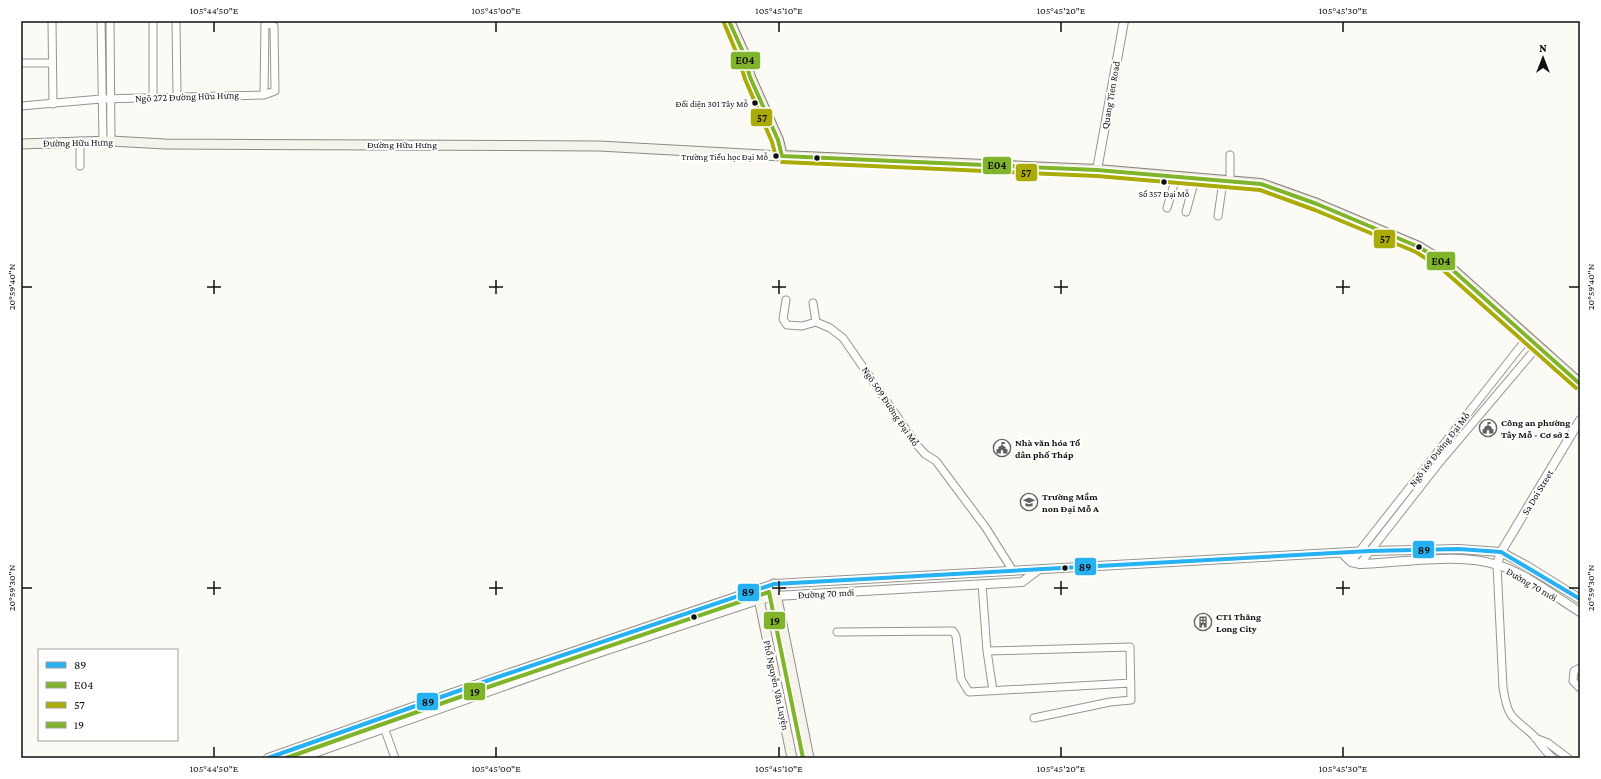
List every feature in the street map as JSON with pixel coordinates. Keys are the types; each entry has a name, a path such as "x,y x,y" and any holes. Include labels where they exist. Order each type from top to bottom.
{"main road":[{"path":"729,21 743,52 753,84 778,140 782,156 1097,170 1262,184 1317,204 1419,247 1446,264 1580,384"},
{"name":"Đường Hữu Hưng","path":"21,144 107,141 165,144 599,146 782,156"},
{"name":"Phố Nguyễn Văn Luyện","path":"774,584 809,758"},
{"name":"Phố Nguyễn Văn Luyện","path":"757,589 758,600 792,758"}],"street":[{"path":"52,21 53,104"},
{"path":"101,21 101,99 107,141"},
{"path":"107,141 110,99 110,21"},
{"path":"153,21 153,97"},
{"path":"176,21 177,96"},
{"name":"Quang Tien Road","path":"1097,170 1124,21"},
{"name":"Ngõ 272 Đường Hữu Hưng","path":"21,106 101,99 264,95 275,91 274,26 265,22"},
{"path":"21,63 52,63"},
{"path":"80,141 80,166"},
{"path":"1218,216 1227,182 1230,155"},
{"path":"1167,208 1176,177"},
{"path":"1186,212 1195,179"},
{"path":"786,300 783,319 787,325 802,326 816,322 813,303"},
{"name":"Ngõ 509 Đường Đại Mỗ","path":"816,322 830,328 844,338 916,444 925,454 936,461 978,516 1013,571"},
{"name":"Ngõ 169 Đường Đại Mỗ","path":"1351,562 1528,337"},
{"name":"Ngõ 169 Đường Đại Mỗ","path":"1360,564 1439,463 1532,353 1539,347"},
{"name":"Sa Doi Street","path":"1497,564 1501,552 1580,420"},
{"name":"Đường 70 mới","path":"300,758 384,729 590,651 774,584 1358,553 1369,551 1459,549 1501,552 1527,566 1580,599"},
{"path":"1342,553 1351,562"},
{"name":"Đường 70 mới","path":"1351,562 1360,564 1470,560 1497,564 1519,574 1580,612"},
{"path":"1497,564 1503,688 1506,706 1511,718 1535,738 1544,752 1553,758"},
{"name":"Đường 70 mới","path":"590,651 758,600 776,596 1022,582 1039,570"},
{"path":"982,584 987,651 993,691"},
{"path":"837,632 953,631 956,636 961,679 969,692 1131,683"},
{"path":"987,651 1130,647 1131,700 1110,702 1034,718"},
{"path":"268,758 381,719 590,651"},
{"path":"1580,668 1574,671 1572,675 1573,681 1580,688"},
{"path":"381,719 395,758"},
{"path":"1535,738 1548,743 1568,758"}],"transit line":[{"name":"E04","path":"729,21 743,52 750,77 778,140 782,156"},
{"name":"57","path":"724,23 737,54 745,79 772,142 776,157"},
{"name":"E04","path":"782,156 1097,170 1261,184 1317,204 1419,247 1446,264 1580,384"},
{"name":"57","path":"782,162 1097,176 1260,190 1315,210 1416,252 1442,269 1576,388"},
{"name":"89","path":"268,758 495,678 774,584 1369,551 1459,549 1501,552 1580,599"},
{"name":"19","path":"286,758 497,684 769,592 803,758"}],"place":[{"name":"Đối diện 301 Tây Mỗ","path":"755,103"},
{"name":"Trường Tiểu học Đại Mỗ","path":"776,156"},
{"name":"Số 357 Đại Mỗ","path":"1164,182"},
{"name":"Công an phường Tây Mỗ - Cơ sở 2","path":"1488,428"},
{"name":"Nhà văn hóa Tổ dân phố Tháp","path":"1002,448"},
{"name":"Trường Mầm non Đại Mỗ A","path":"1029,502"},
{"name":"CT1 Thăng Long City","path":"1203,622"}]}
